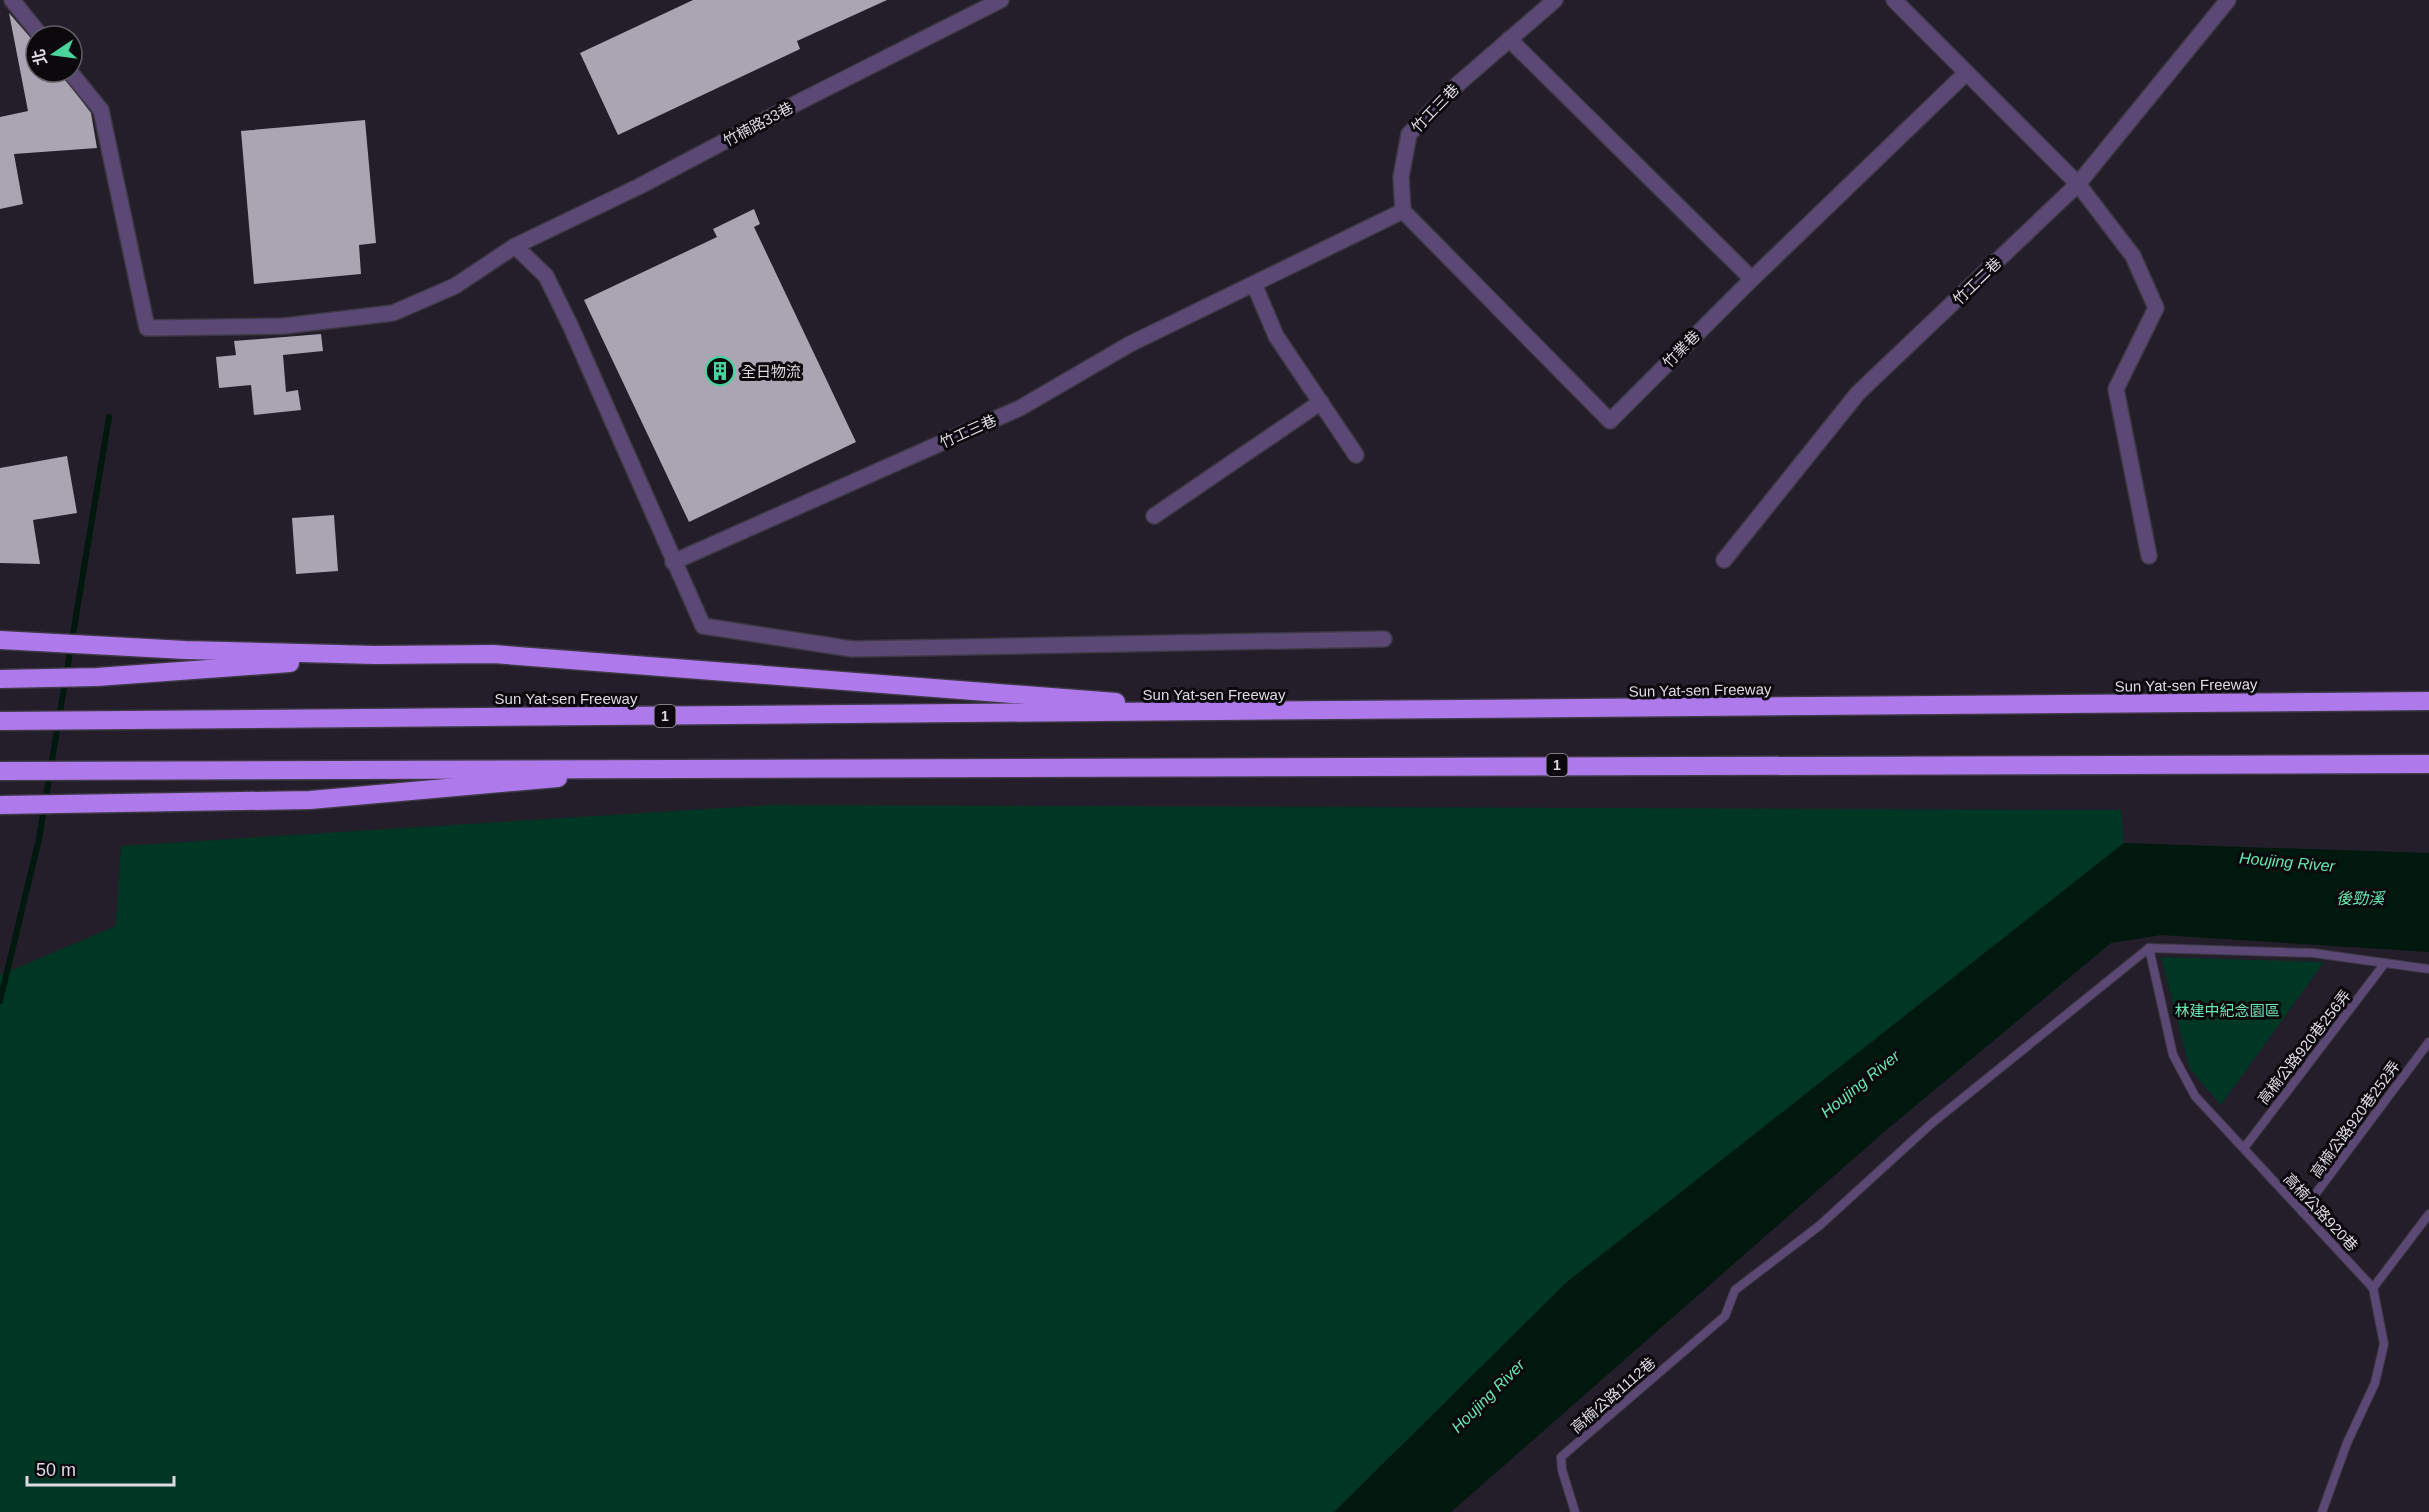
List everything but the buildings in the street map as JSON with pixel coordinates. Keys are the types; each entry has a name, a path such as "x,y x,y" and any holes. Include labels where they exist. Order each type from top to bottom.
{"highway":[{"path":"0,640 78,645 375,655 505,655 694,668 858,684 1258,712"},
{"path":"0,679 79,678 205,670 375,655"},
{"name":"Sun Yat-sen Freeway","path":"0,720 1258,712 2429,700"},
{"name":"1","path":"0,771 685,767 2429,764"},
{"path":"0,805 310,800 685,767"}],"street":[{"path":"12,0 31,24"},
{"name":"竹楠路33巷","path":"80,84 101,110 147,328 284,326 393,314 455,286 515,246 640,186 801,101 1001,0"},
{"name":"竹工三巷","path":"674,562 1020,408 1130,344 1404,211 1401,177 1409,134 1458,84 1555,0"},
{"path":"1894,0 1965,74 2078,184 2133,256 2156,309 2116,389 2149,556"},
{"name":"竹工二巷","path":"1724,560 1858,393 2078,184 2228,0"},
{"path":"1509,39 1752,279"},
{"name":"竹業巷","path":"1404,211 1610,421 1752,279 1965,74"},
{"path":"515,246 546,276 571,327 703,626 852,649 1384,639"},
{"path":"1254,284 1276,336 1356,455"},
{"path":"1154,516 1321,402"}],"lane":[{"path":"2149,948 2313,953 2429,969"},
{"name":"高楠公路920巷","path":"2149,948 2173,1055 2195,1096 2373,1288"},
{"name":"高楠公路1112巷","path":"1575,1512 1562,1470 1562,1457 1725,1316 1735,1290 1819,1226 1932,1123 2149,948"},
{"name":"高楠公路920巷256弄","path":"2244,1149 2385,963"},
{"name":"高楠公路920巷252弄","path":"2302,1212 2429,1042"},
{"path":"2322,1512 2347,1443 2375,1383 2384,1344 2373,1288 2429,1214"}],"green space":[{"path":"770,805 2121,810 2124,843 1567,1282 1334,1512 0,1512 0,975 116,926 121,846"},
{"name":"林建中紀念園區","path":"2161,957 2324,962 2221,1105 2190,1069"}],"water":[{"name":"後勁溪","path":"2124,843 2429,853 2429,952 2161,935 2111,943 1884,1132 1451,1512 1334,1512 1567,1282"}],"waterway":[{"path":"0,1001 39,839 109,417"}],"place":[{"name":"全日物流","path":"720,371"}],"water label":[{"name":"Houjing River","path":"2287,862"},
{"name":"Houjing River","path":"1860,1084"},
{"name":"Houjing River","path":"1488,1396"}]}
